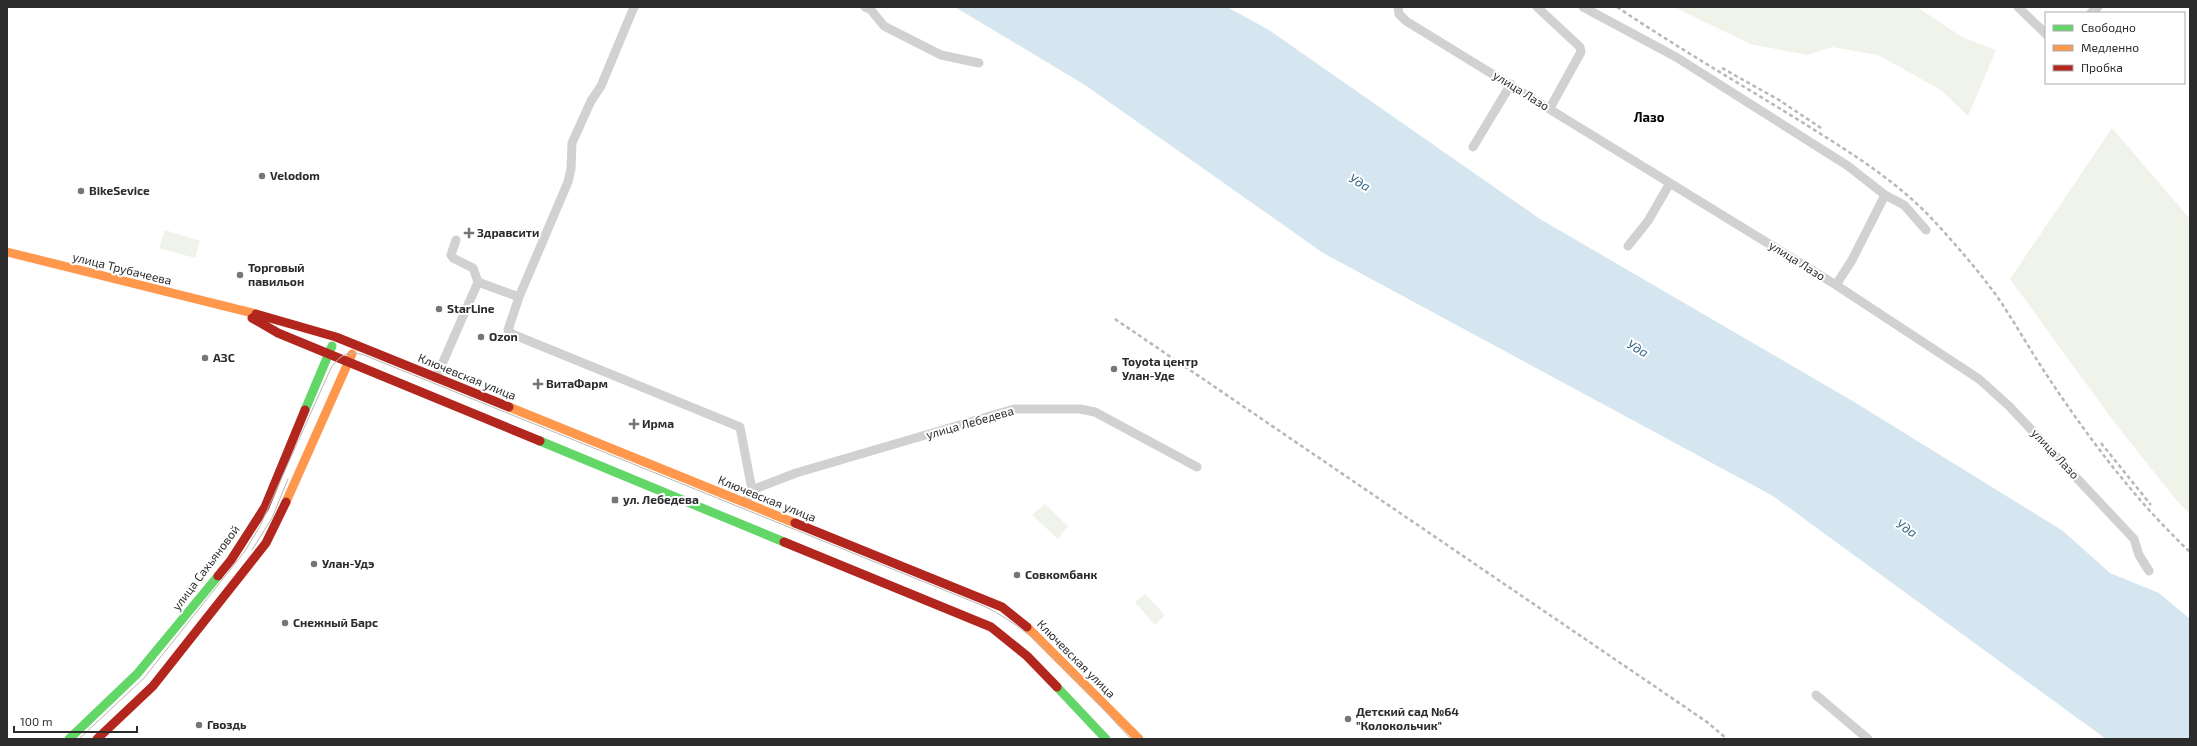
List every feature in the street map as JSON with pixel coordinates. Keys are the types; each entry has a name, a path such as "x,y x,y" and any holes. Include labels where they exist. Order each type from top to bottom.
{"main road":[{"name":"улица Трубачеева","path":"7,252 232,307 346,341"},
{"name":"улица Трубачеева","path":"232,307 278,333 347,362"},
{"name":"улица Сахьяновой","path":"69,739 138,674 231,560 265,507 336,337"},
{"name":"Ключевская улица","path":"346,341 1002,607 1037,634 1139,739"},
{"path":"97,739 153,686 246,569 272,532 355,345"},
{"path":"347,362 991,627 1027,656 1106,739"},
{"path":"255,523 272,532"}],"street":[{"path":"634,7 601,86 591,101 572,143 571,169 568,182 508,324 508,330 512,334 740,427 752,490 745,503"},
{"path":"865,7 871,10 884,26 941,55 979,63"},
{"name":"улица Лазо","path":"1398,7 1399,14 1406,21 1511,84 1836,285 1979,379 2009,406 2134,539 2139,555 2149,571"},
{"path":"1537,7 1580,47 1581,52 1550,108"},
{"path":"1583,7 1676,57 1734,93 1782,126 1848,166 1885,195 1904,205 1926,230"},
{"path":"2018,7 2045,33"},
{"path":"1473,147 1511,84"},
{"path":"1628,246 1648,221 1670,183"},
{"path":"1836,285 1852,260 1885,195"},
{"path":"436,378 478,282 473,268 453,258 451,255 456,240"},
{"path":"478,282 519,297"},
{"name":"улица Лебедева","path":"752,490 796,473 1014,409 1080,409 1095,412 1197,467"},
{"path":"1816,695 1868,739"}],"shaded area":[{"path":"1674,7 1917,7 1962,37 1996,50 1968,116 1941,90 1878,55 1832,47 1807,55 1750,44"},
{"path":"2112,128 2190,219 2190,514 2177,501 2111,418 2010,279"},
{"path":"165,230 200,241 195,258 159,248"},
{"path":"1045,504 1068,526 1058,539 1032,515"},
{"path":"1145,594 1165,615 1155,625 1135,602"}],"water":[{"name":"Уда","path":"955,7 1227,7 1269,30 1540,219 1856,403 2063,531 2110,573 2159,593 2190,619 2190,739 2106,739 1773,496 1323,253 1085,85"}],"tram line":[{"path":"79,739 144,678 245,551 260,526 331,368 341,357 349,353 364,355 986,607 1007,619 1046,650 1081,684 1131,739"},
{"path":"252,550 272,518 288,479"}],"railway":[{"path":"1617,7 1873,168 1920,207 1958,248 1996,295 2041,367 2114,469 2151,512 2190,552"},
{"path":"1722,68 1779,100 1821,128"},
{"path":"1115,319 1707,722 1727,739"},
{"path":"2101,443 2151,505"}],"traffic: fast":[{"path":"305,410 332,346"},
{"path":"540,441 784,542"},
{"path":"69,739 137,674 218,576"},
{"path":"1057,687 1106,739"}],"traffic: slow":[{"path":"7,252 256,314"},
{"path":"286,502 352,354"},
{"path":"509,407 795,523"},
{"path":"1027,627 1139,739"}],"traffic: jam":[{"path":"256,314 336,337 509,407"},
{"path":"252,318 278,333 540,441"},
{"path":"218,576 231,560 265,507 305,410"},
{"path":"97,739 153,686 266,543 286,502"},
{"path":"795,523 1002,607 1027,627"},
{"path":"784,542 991,627 1027,656 1057,687"}],"place":[{"name":"Velodom","path":"262,176"},
{"name":"BikeSevice","path":"81,191"},
{"name":"Здравсити","path":"469,233"},
{"name":"Торговый павильон","path":"240,275"},
{"name":"StarLine","path":"439,309"},
{"name":"Ozon","path":"481,337"},
{"name":"АЗС","path":"205,358"},
{"name":"Toyota центр Улан-Уде","path":"1114,369"},
{"name":"ВитаФарм","path":"538,384"},
{"name":"Ирма","path":"634,424"},
{"name":"ул. Лебедева","path":"615,500"},
{"name":"Улан-Удэ","path":"314,564"},
{"name":"Совкомбанк","path":"1017,575"},
{"name":"Снежный Барс","path":"285,623"},
{"name":"Детский сад №64 \"Колокольчик\"","path":"1348,719"},
{"name":"Гвоздь","path":"199,725"}],"district":[{"name":"Лазо","path":"1649,117"}]}
